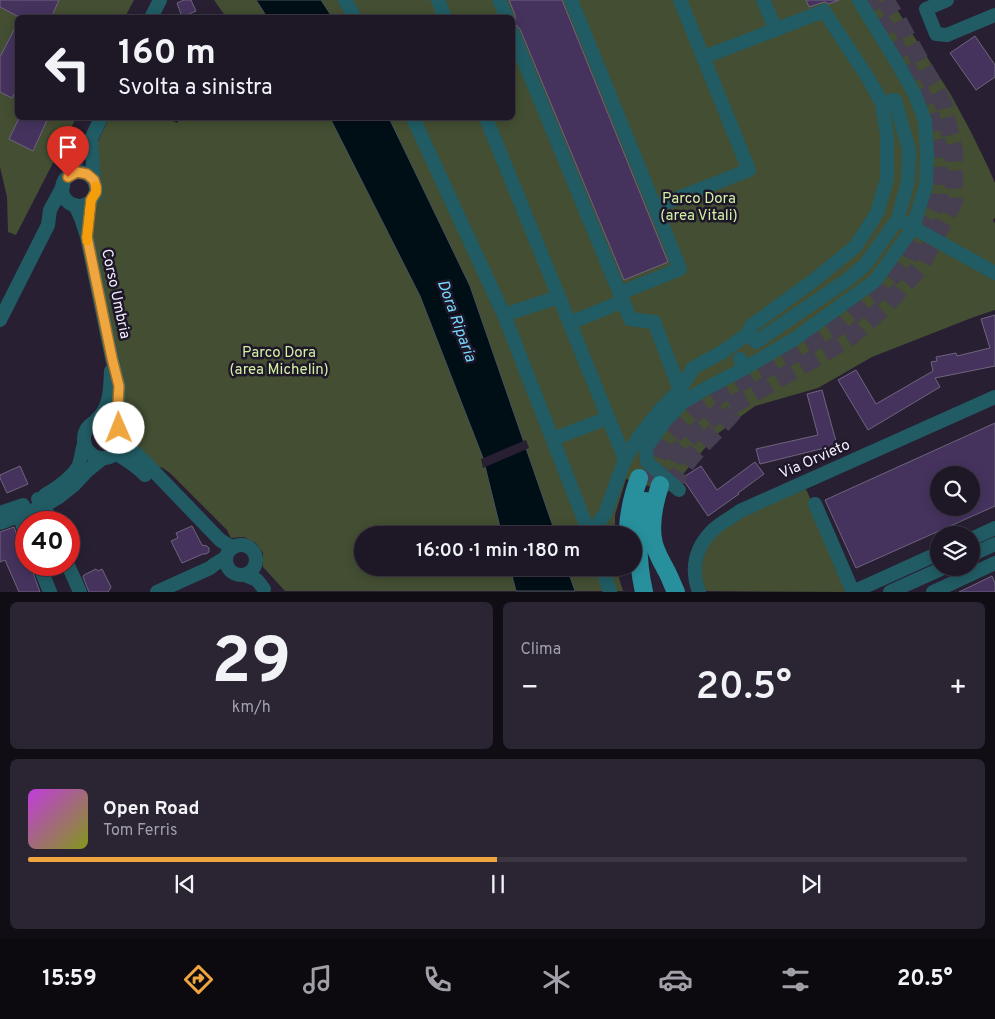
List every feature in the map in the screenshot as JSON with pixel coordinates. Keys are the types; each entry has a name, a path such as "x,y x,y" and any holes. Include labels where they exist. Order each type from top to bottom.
{"main road":[{"path":"629,526 633,496 660,485"},
{"path":"660,485 655,502 653,521 654,543 659,558 676,592"},
{"path":"644,592 638,549 640,525 644,504 660,485"},
{"path":"631,576 634,592"}],"street":[{"path":"152,15 160,0"},
{"path":"345,0 353,15"},
{"path":"438,0 444,15"},
{"path":"499,0 505,15"},
{"path":"570,323 680,268 571,0"},
{"path":"655,206 749,170 680,0"},
{"path":"763,0 776,30"},
{"path":"660,485 647,462 646,448 664,422 683,402 742,364 792,340 875,281 913,228 926,185 925,121 915,95 859,0"},
{"path":"947,0 926,9 936,34 947,36 995,14"},
{"path":"596,526 605,514 625,459 640,435 660,410 680,390 692,368 749,333 751,326 813,281 856,246 877,213 888,179 887,135 882,104 868,78 824,12 704,57"},
{"path":"515,39 630,319 654,322 680,390"},
{"path":"749,333 756,342 847,280 864,265 898,219 908,181 909,150 895,100 882,104"},
{"path":"0,320 48,225 50,210 80,151 91,138 100,120"},
{"path":"414,120 504,315 587,526"},
{"path":"487,120 625,459"},
{"path":"48,225 66,206 86,204 96,192 91,138"},
{"path":"73,204 64,195 66,181 77,172 87,174 94,180"},
{"name":"Corso Umbria","path":"87,237 91,200"},
{"name":"Corso Umbria","path":"73,204 81,218 87,237 119,386 117,421 120,432"},
{"path":"898,219 995,273"},
{"path":"504,315 559,297"},
{"name":"Corso Umbria","path":"96,420 105,410 109,399 112,358"},
{"name":"Via Orvieto","path":"699,592 694,569 696,556 702,543 712,531 740,511 995,397"},
{"path":"553,439 608,418"},
{"path":"41,503 75,470 80,461 86,428 96,420 113,422 128,446 144,460 220,540 228,545 228,568 231,572"},
{"path":"21,511 68,490 87,472 120,448 122,442 120,432"},
{"path":"84,444 87,451 94,456 109,456 137,466 216,548 222,552 229,553"},
{"path":"41,503 45,511"},
{"path":"815,504 853,592 930,558"},
{"path":"0,512 15,512"},
{"path":"0,523 15,514"},
{"path":"980,535 995,528"},
{"path":"980,551 995,544"},
{"path":"157,592 210,568 239,545 244,545 252,550 256,560 255,579 210,568"},
{"path":"933,592 995,563"},
{"path":"890,592 930,574"},
{"path":"43,576 50,592"},
{"path":"73,576 80,592"},
{"path":"605,576 610,592"}],"green space":[{"path":"0,0 134,0 126,15 15,15 15,120 75,120 16,235 8,232 7,197 0,167"},
{"path":"214,0 256,0 266,15 225,15"},
{"name":"Parco Dora (area Vitali)","path":"321,0 891,0 951,95 995,183 995,218 993,220 995,223 995,310 872,357 818,388 755,406 716,435 668,492 626,479 615,515 615,526 553,526 470,286 390,120 515,120 515,15 331,15"},
{"name":"Parco Dora (area Michelin)","path":"108,120 171,120 177,123 179,120 331,120 420,296 483,458 500,526 354,526 354,576 512,576 516,591 285,591 263,567 263,553 256,543 244,537 231,538 227,530 170,473 145,459 126,432 122,421 124,381 90,227 91,210 99,185 92,154"},
{"path":"806,489 850,589 844,592 703,591 699,582 705,548 714,534 740,515"},
{"path":"570,576 618,576 623,591 575,591"}],"water":[{"path":"256,0 321,0 331,15 266,15"},
{"name":"Dora Riparia","path":"331,120 390,120 470,286 553,526 500,526 483,458 420,296"},
{"path":"512,576 570,576 575,591 516,591"}],"pier":[{"path":"526,440 529,448 483,468 481,459"}],"building":[{"path":"0,0 59,0 52,15 15,15 0,7"},
{"path":"191,0 196,11 181,15 177,3"},
{"path":"509,0 562,0 668,262 624,280 520,29 515,24 515,15"},
{"path":"806,0 839,0 829,4 825,2 809,7"},
{"path":"15,28 15,92 12,98 0,92 0,57"},
{"path":"975,36 995,65 995,77 976,90 950,53"},
{"path":"18,120 47,120 33,151 9,139"},
{"path":"995,315 995,366 935,378 940,387 868,430 838,380 856,370 876,404 933,371 931,362 937,361 936,357 956,353 957,356 990,348 981,319"},
{"path":"822,390 837,445 760,464 756,449 818,435 807,394"},
{"path":"995,423 995,506 980,513 980,466 930,466 930,516 973,516 950,526 930,526 930,535 856,568 825,500"},
{"path":"755,462 764,474 708,516 682,478 701,466 717,490"},
{"path":"20,466 28,484 7,493 0,475"},
{"path":"192,526 202,545 209,548 209,552 182,563 171,541 178,538 176,533"},
{"path":"14,527 15,576 34,576 40,592 19,592 5,560 0,562 0,532"},
{"path":"96,569 98,571 102,569 111,587 108,592 89,592 83,577"},
{"path":"992,576 995,583 995,592 959,592"}],"tunnel":[{"path":"649,483 659,455 667,442 698,410 739,383 797,352 840,326 876,295 907,260 939,198 939,152 929,108 885,27 867,0"},
{"path":"660,485 678,451 692,435 718,413 849,338 886,305 919,268 954,201 954,151 943,103 885,0"},
{"path":"672,488 692,456 735,410"}],"slow traffic":[{"path":"87,241 91,200 96,192 96,186"}],"route":[{"path":"68,177 77,172 82,172 94,180 96,187 96,192 91,200 87,237 119,386 117,421 119,428"}]}
